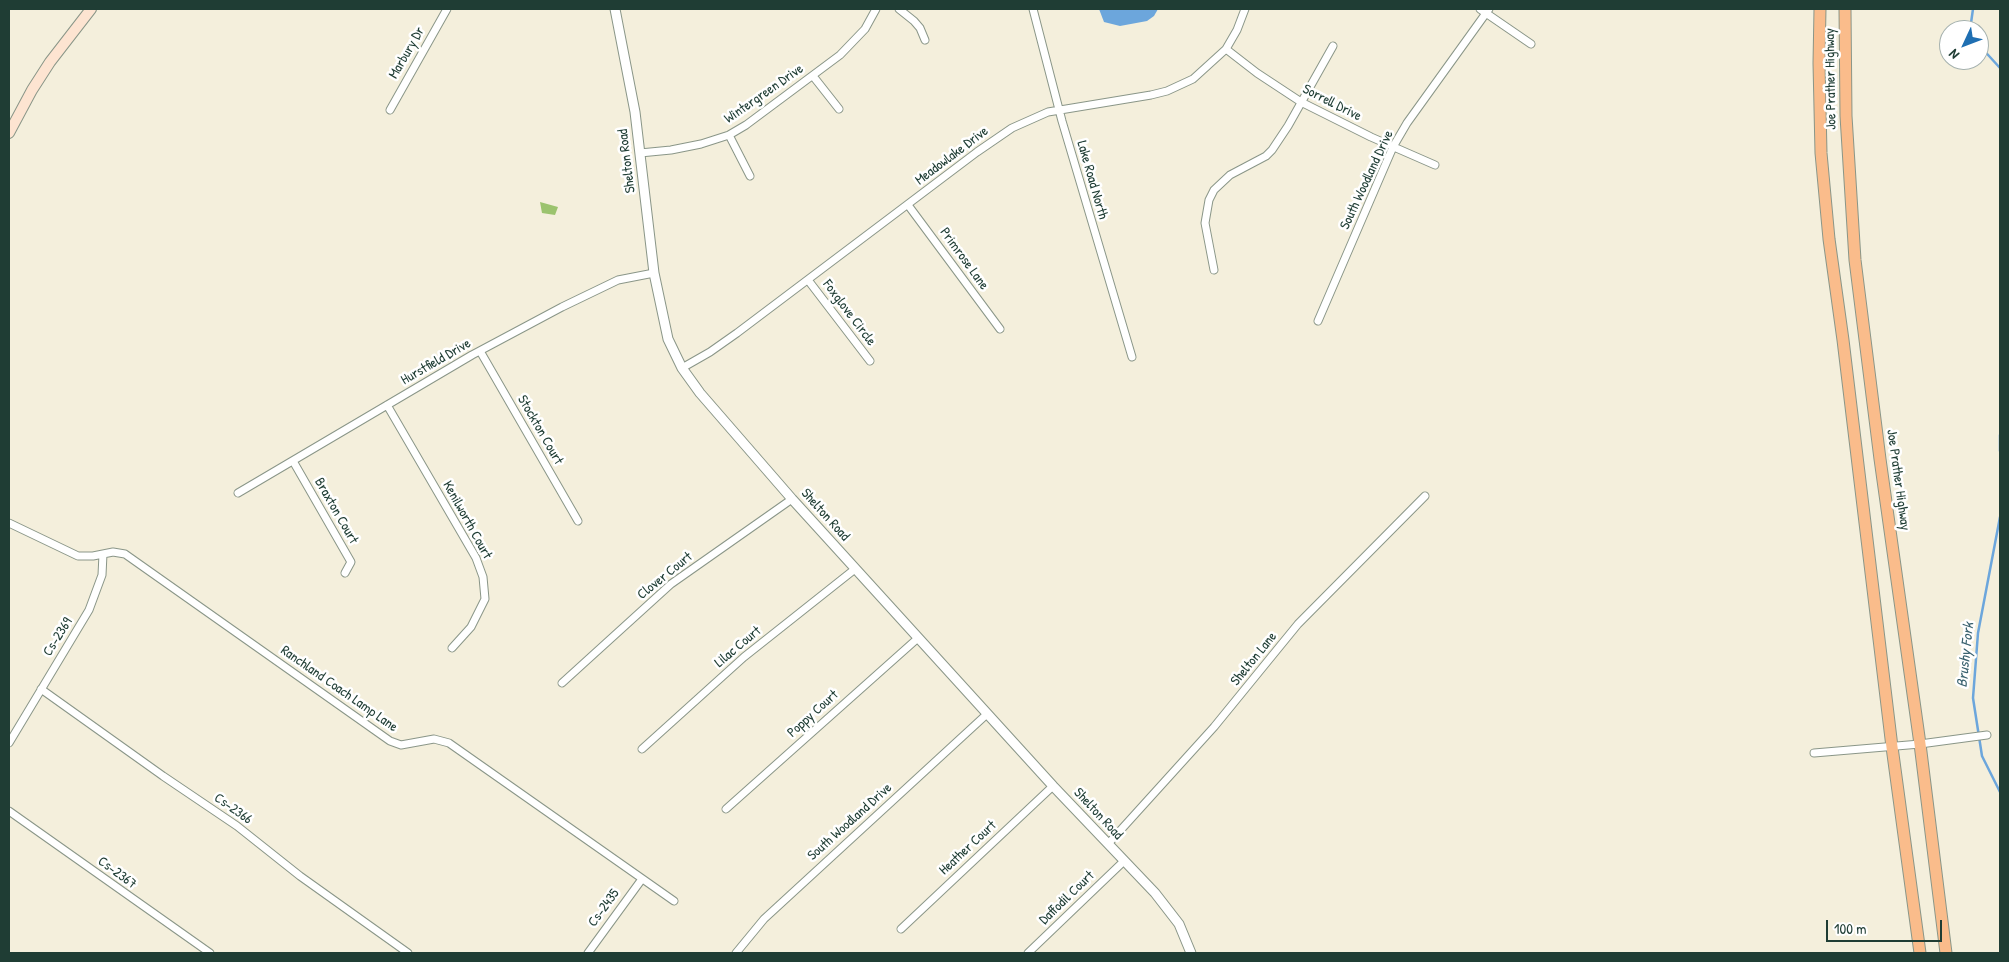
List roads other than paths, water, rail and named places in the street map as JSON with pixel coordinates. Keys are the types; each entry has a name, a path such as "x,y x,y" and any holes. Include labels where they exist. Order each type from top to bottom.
{"highway":[{"name":"Joe Prather Highway","path":"1820,9 1821,144 1828,239 1843,340 1892,747 1920,953"},
{"name":"Joe Prather Highway","path":"1845,9 1846,116 1855,260 1946,953"}],"main road":[{"path":"9,133 27,98 50,62 91,9"}],"street":[{"name":"Marbury Dr","path":"390,110 447,9"},
{"name":"Shelton Road","path":"615,9 635,112 654,273 668,339 682,368 700,393 855,569 986,714 1165,904 1186,937 1191,953"},
{"name":"Wintergreen Drive","path":"640,153 685,148 729,134 762,115 854,42 876,9"},
{"path":"899,9 920,28 924,40"},
{"name":"Lake Road North","path":"1033,9 1059,110 1132,357"},
{"name":"Meadowlake Drive","path":"682,368 716,348 1000,135 1026,121 1059,110 1167,91 1193,79 1226,49 1237,30 1245,9"},
{"path":"1485,10 1531,44"},
{"name":"South Woodland Drive","path":"1318,321 1393,147 1407,122 1485,10"},
{"path":"1214,270 1205,223 1209,200 1214,190 1230,175 1266,156 1272,150 1333,46"},
{"name":"Sorrell Drive","path":"1226,49 1257,73 1301,102 1393,147 1435,165"},
{"path":"813,76 840,109"},
{"path":"729,134 750,176"},
{"name":"Primrose Lane","path":"908,205 1000,329"},
{"name":"Hurstfield Drive","path":"238,493 480,351 584,296 618,280 654,273"},
{"name":"Foxglove Circle","path":"808,280 870,361"},
{"name":"Stockton Court","path":"480,351 578,522"},
{"name":"Kenilworth Court","path":"387,405 472,550 483,577 485,599 471,627 452,648"},
{"name":"Braxton Court","path":"293,460 351,562 345,573"},
{"name":"Shelton Lane","path":"1108,844 1214,728 1298,624 1425,496"},
{"name":"Clover Court","path":"562,683 671,584 792,499"},
{"name":"Ranchland Coach Lamp Lane","path":"9,523 78,556 113,552 125,554 395,744 404,745 434,739 449,743 674,901"},
{"name":"Cs-2369","path":"9,743 96,597 102,575 103,554"},
{"name":"Lilac Court","path":"642,749 744,657 855,569"},
{"name":"Poppy Court","path":"726,809 918,638"},
{"name":"Cs-2366","path":"41,689 237,826 300,876 408,953"},
{"name":"South Woodland Drive","path":"736,953 750,933 764,919 986,714"},
{"path":"1814,753 1892,747 1987,735"},
{"name":"Heather Court","path":"901,929 1053,786"},
{"name":"Cs-2367","path":"9,811 210,953"},
{"name":"Daffodil Court","path":"1028,953 1124,861"},
{"name":"Cs-2435","path":"588,953 624,901 642,879"}],"water":[{"path":"1099,9 1158,9 1154,16 1147,21 1120,26 1104,22"}],"waterway":[{"name":"Brushy Fork","path":"1971,20 1973,9"},
{"name":"Brushy Fork","path":"1989,56 2000,68"},
{"name":"Brushy Fork","path":"2000,435 2000,451"},
{"name":"Brushy Fork","path":"2000,517 1978,633 1973,698 1982,756 2000,792"}]}
